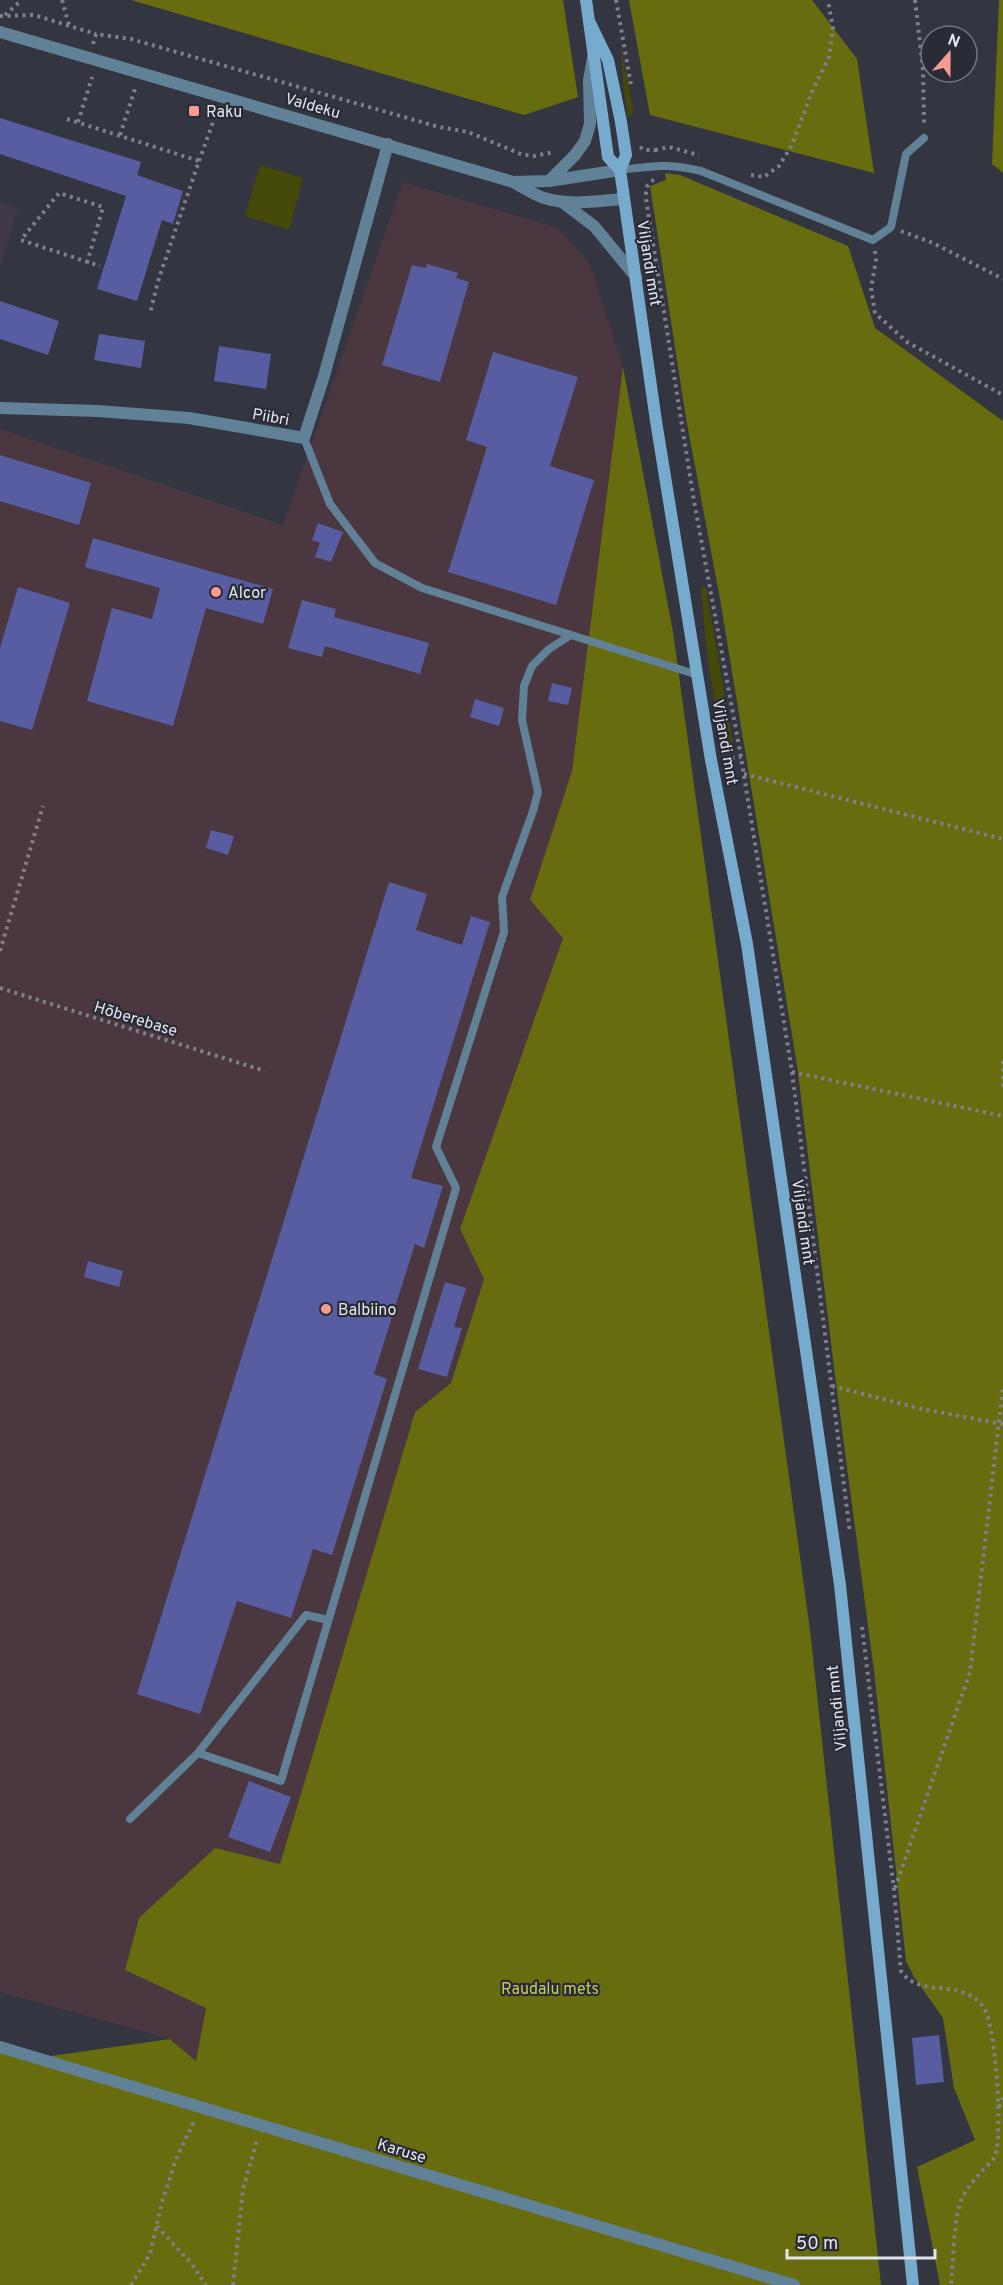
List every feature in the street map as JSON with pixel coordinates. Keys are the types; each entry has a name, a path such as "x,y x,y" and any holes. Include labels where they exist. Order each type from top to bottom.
{"main road":[{"name":"Viljandi mnt","path":"586,0 608,157 620,170"},
{"name":"Viljandi mnt","path":"590,23 608,60 621,122 626,154 620,170 623,199 658,433 711,760 747,944 840,1585 913,2285"}],"street":[{"name":"Valdeku","path":"0,32 513,182 549,181 620,170"},
{"path":"549,181 576,155 585,141 590,124 589,81 594,57"},
{"name":"Piibri","path":"0,408 98,411 189,418 304,438 324,376 388,144"},
{"path":"513,182 542,198 562,202 584,203 623,199"},
{"path":"562,202 594,226 636,277"},
{"name":"Karuse","path":"0,2047 794,2285"}],"lane":[{"path":"620,170 677,165 700,171 873,240 891,227 906,154 924,138"},
{"path":"304,438 330,504 375,562 422,588 698,675"},
{"path":"198,1753 281,1781 456,1188 436,1147 504,932 502,897 538,792 522,720 524,686 532,666 549,649 570,634"},
{"path":"130,1819 198,1753 306,1615 328,1620"}],"path":[{"path":"2,15 22,0"},
{"path":"62,0 69,25"},
{"path":"616,0 632,88"},
{"path":"746,175 764,177 779,166 792,146 811,94 828,57 833,29 828,0"},
{"path":"915,0 924,69 924,138"},
{"path":"2,15 33,15 96,34 130,39 439,128 468,132 521,154 534,156 555,152 562,146"},
{"path":"92,47 96,34"},
{"path":"78,122 92,77"},
{"path":"120,135 135,89"},
{"path":"150,313 159,278 214,117"},
{"path":"67,118 199,161"},
{"path":"656,150 669,147 705,157"},
{"path":"660,177 650,182 646,188 646,199 694,501 744,774 792,1072 851,1539"},
{"path":"87,263 103,207 59,193 21,240 87,263 100,266"},
{"path":"891,227 933,243 1003,279"},
{"path":"873,240 876,260 871,288 875,313 907,342 1003,395"},
{"path":"744,774 1003,839"},
{"path":"0,951 43,806"},
{"name":"Hõberebase","path":"0,988 265,1071"},
{"path":"1003,1061 1003,1089"},
{"path":"792,1072 1003,1116"},
{"path":"832,1386 922,1409 1001,1424"},
{"path":"894,1890 970,1672 1001,1424 1003,1387"},
{"path":"862,1622 894,1890 901,1971 907,1980 916,1985 954,1989 969,1994 982,2006 990,2018 999,2108 998,2141 995,2157 965,2191 959,2206 951,2285"},
{"path":"999,2108 1003,2098"},
{"path":"131,2285 150,2254 176,2159 200,2108"},
{"path":"233,2285 243,2189 257,2140"},
{"path":"157,2226 191,2263 206,2285"}],"shaded area":[{"path":"621,47 633,109 632,114 628,117 623,84"},
{"path":"260,165 303,178 289,230 245,216"},
{"path":"403,182 558,228 590,264 623,367 572,772 530,900 563,937 460,1229 484,1279 451,1383 415,1412 280,1864 139,1918 125,1970 206,2008 197,2061 170,2039 0,1992 0,429 283,525"},
{"path":"0,203 18,208 0,268"},
{"path":"701,587 706,587 734,750 727,750 721,745 706,645"}],"green space":[{"path":"131,0 563,0 578,97 524,115"},
{"path":"629,0 812,0 857,59 874,173 650,115"},
{"path":"999,0 1003,0 1003,173 992,164"},
{"path":"665,173 680,175 848,246 875,328 1003,421 1003,2285 940,2285 917,2167 975,2140 954,2088 943,2018 914,1977 906,1961 874,1671 797,1065 720,599 686,418 650,186 666,180"},
{"name":"Raudalu mets","path":"623,367 673,632 810,1630 881,2285 0,2285 0,2043 44,2057 170,2039 196,2061 206,2008 125,1970 139,1918 215,1848 280,1864 415,1412 451,1383 484,1279 460,1229 563,938 530,900 572,771"}],"building":[{"path":"0,118 141,162 137,175 183,191 173,224 162,220 137,301 97,289 126,196 0,154"},
{"path":"427,264 458,273 456,278 469,282 440,382 382,365 412,265 426,268"},
{"path":"0,301 59,321 48,355 0,339"},
{"path":"99,334 145,341 141,368 94,360"},
{"path":"219,346 271,354 266,389 214,381"},
{"path":"493,352 578,377 550,466 594,480 556,605 448,572 487,447 466,440"},
{"path":"0,455 91,483 79,525 0,501"},
{"path":"318,523 343,532 331,562 315,557 320,543 312,540"},
{"path":"93,538 273,589 263,624 206,608 173,726 87,701 112,608 152,619 160,588 85,567"},
{"path":"18,587 70,603 32,730 0,721 0,648"},
{"path":"302,600 336,609 334,617 429,643 420,674 325,646 322,657 288,648"},
{"path":"552,683 572,688 568,705 548,701"},
{"path":"475,699 504,708 499,726 470,717"},
{"path":"211,830 234,836 228,855 206,848"},
{"name":"Balbiino","path":"389,882 427,894 416,930 462,945 471,916 490,922 411,1178 443,1186 424,1248 415,1244 374,1374 387,1379 332,1555 313,1549 291,1618 237,1601 200,1714 137,1694"},
{"path":"88,1261 123,1271 119,1287 84,1277"},
{"path":"445,1282 466,1288 454,1327 462,1328 447,1377 418,1369"},
{"path":"249,1781 291,1797 270,1852 228,1837"},
{"path":"939,2035 944,2082 916,2085 912,2038"}],"place":[{"name":"Raku","path":"194,111"},
{"name":"Alcor","path":"216,592"},
{"name":"Balbiino","path":"326,1309"}]}
